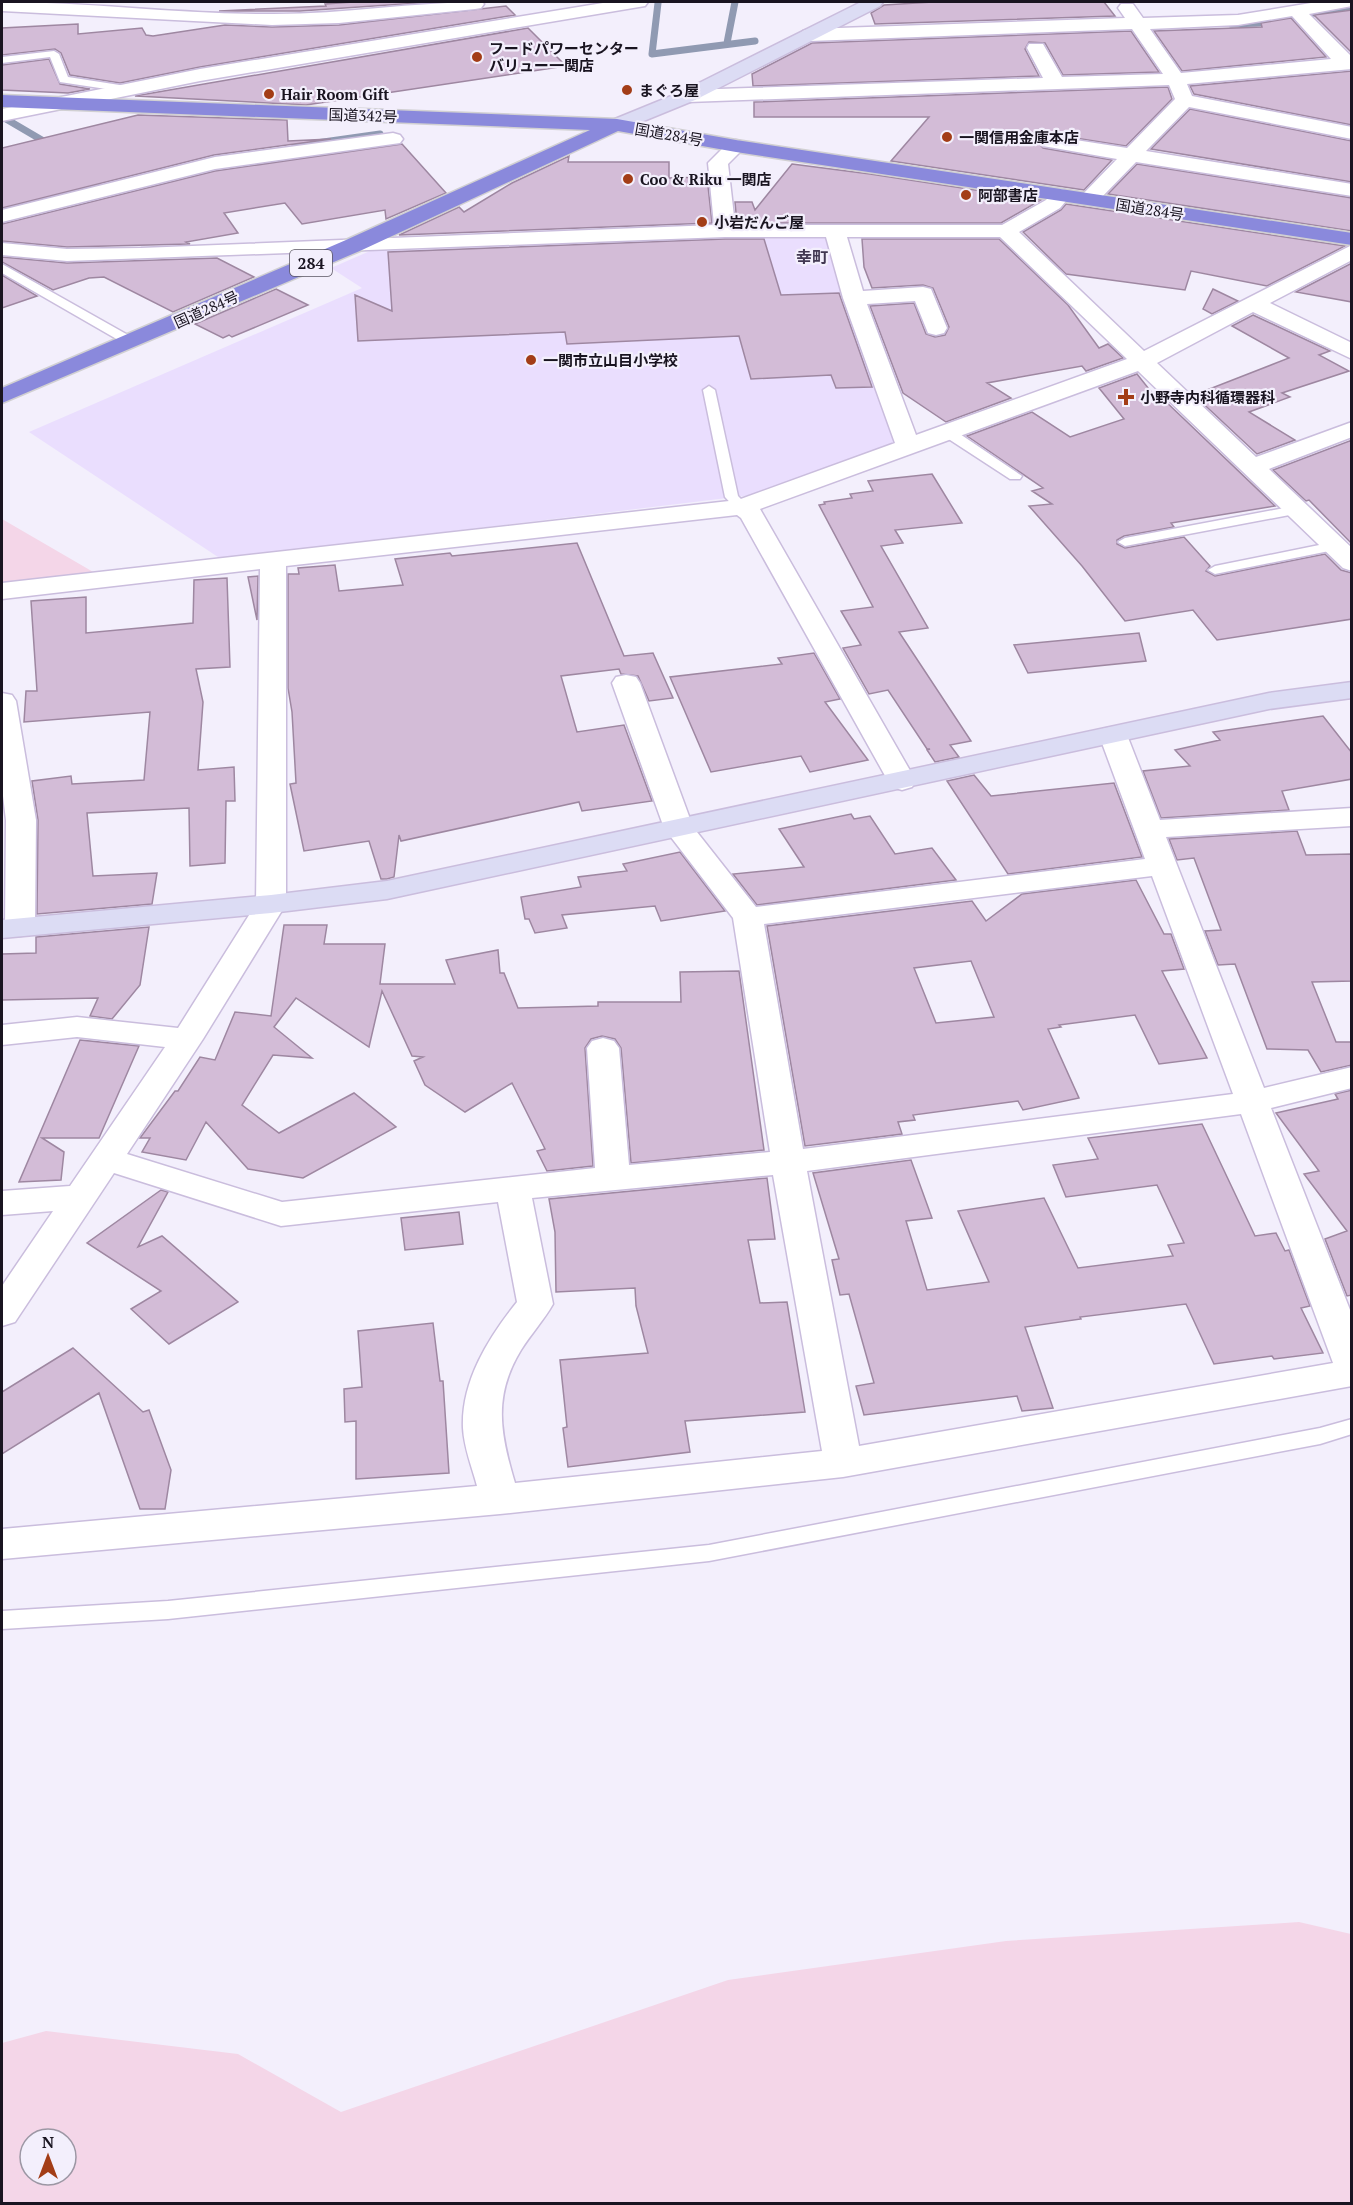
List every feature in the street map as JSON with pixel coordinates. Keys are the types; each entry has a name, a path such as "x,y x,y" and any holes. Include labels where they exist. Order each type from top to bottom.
{"highway":[{"name":"国道342号","path":"2,101 617,124"},
{"name":"国道284号","path":"2,396 354,244 617,124 736,146 1352,239"}],"street":[{"path":"2,115 126,89 639,2"},
{"path":"617,124 688,96 874,2"},
{"path":"1121,2 1139,23 1176,79 1185,100"},
{"path":"810,35 1238,20 1346,2"},
{"path":"2,6 272,20 339,18 480,3"},
{"path":"522,3 544,10 551,16"},
{"path":"1296,10 1348,63"},
{"path":"1036,48 1056,84"},
{"path":"688,96 1176,79 1348,63"},
{"path":"1185,100 1352,133"},
{"path":"1089,199 1185,100"},
{"path":"2,216 215,163 393,139"},
{"path":"1050,142 1352,190"},
{"path":"725,231 718,163 736,146"},
{"path":"2,249 67,255 99,255 725,231 1006,231 1053,204 1061,195"},
{"path":"835,231 854,298 909,448"},
{"path":"1006,231 1352,563"},
{"path":"2,591 742,507 1143,362 1352,251"},
{"path":"854,298 923,294 936,328"},
{"path":"1254,304 1352,352"},
{"path":"1253,467 1352,429"},
{"path":"742,507 752,514 902,781"},
{"path":"2,1313 187,1039 271,904 273,562"},
{"path":"626,683 679,828 747,918 788,1162 843,1463"},
{"path":"2,701 21,820 11,928 271,904 387,890 1269,701 1352,690"},
{"path":"1113,735 1352,1364"},
{"path":"1148,829 1352,817"},
{"path":"747,918 1163,866"},
{"path":"2,1035 77,1027 187,1039"},
{"path":"603,1048 613,1178"},
{"path":"105,1159 281,1214 613,1178 788,1162 1251,1102 1352,1077"},
{"path":"500,1499 482,1428 486,1392 496,1363 510,1335 535,1304 513,1190"},
{"path":"2,1203 80,1197"},
{"path":"2,1544 500,1499 843,1463 1352,1373"}],"lane":[{"path":"2,60 54,54 64,81 126,89"},
{"path":"2,268 131,342"},
{"path":"709,390 732,497 742,507"},
{"path":"949,433 1015,476"},
{"path":"1125,542 1295,510"},
{"path":"1215,570 1334,546"},
{"path":"2,1620 168,1610 709,1553 1320,1436 1352,1426"}],"shaded area":[{"name":"一関市立山目小学校","path":"826,238 894,444 752,495 221,559 29,432 362,288 331,268 370,251 691,239"},
{"path":"2,519 95,573 2,582"},
{"path":"1299,1922 1351,1934 1352,2202 2,2203 2,2043 46,2031 238,2054 341,2112 728,1980 1006,1941"}],"building":[{"path":"433,2 300,11 219,11 326,6 325,4"},
{"path":"933,2 1104,2 1115,16 875,24 871,13 884,5"},
{"path":"506,6 515,15 200,67 120,83 70,75 61,53 55,49 2,55 2,28 78,24 78,34 142,28 146,35 153,36 225,25 272,27 339,25"},
{"path":"1352,10 1352,53 1314,15"},
{"path":"1291,18 1326,57 1182,71 1154,31 1262,27 1261,23"},
{"path":"528,28 566,66 306,105 135,96"},
{"path":"1131,31 1159,72 1063,75 1045,43 1029,42 1025,49 1039,76 753,86 752,74 812,43"},
{"path":"49,59 60,84 90,89 68,93 2,90 2,65"},
{"path":"1352,71 1352,125 1194,94 1190,86"},
{"path":"1168,87 1172,99 1126,146 1050,134 1041,137 1038,142 1043,148 1112,160 1084,190 891,161 929,117 754,117 754,102"},
{"path":"1190,109 1352,141 1352,182 1151,149"},
{"path":"138,115 287,120 288,141 331,139 214,155 2,208 2,148"},
{"path":"402,144 446,193 386,219 385,210 302,224 285,203 224,213 238,233 186,242 190,244 67,247 2,241 2,224 215,171"},
{"path":"569,156 568,162 669,162 669,178 707,177 712,223 399,235 459,207 464,212 512,183"},
{"path":"792,164 1041,200 1001,223 737,223 735,202 752,202 755,210"},
{"path":"1137,164 1352,198 1352,231 1108,194"},
{"path":"1066,204 1345,246 1267,286 1191,271 1185,290 1066,274 1023,232 1061,210"},
{"path":"764,239 781,295 839,293 872,387 836,388 831,375 751,379 739,336 567,344 565,332 358,341 355,295 392,311 388,252"},
{"path":"862,239 999,239 1068,305 1099,348 1108,344 1123,358 1086,371 1082,366 987,383 1011,398 946,422 903,393 870,306 914,303 926,334 935,337 945,335 949,327 933,288 923,285 872,288 864,267"},
{"path":"2,257 67,263 217,258 254,277 173,312 104,277 89,278 53,290 2,262"},
{"path":"1352,263 1352,302 1296,292"},
{"path":"2,275 37,296 2,308"},
{"path":"276,289 308,305 232,337 229,335 223,338 195,324"},
{"path":"1213,289 1238,301 1212,314 1203,309"},
{"path":"1253,315 1330,351 1319,355 1349,371 1282,393 1290,397 1249,412 1295,440 1257,454 1194,395 1289,358 1232,326"},
{"path":"1137,374 1156,398 1161,397 1275,506 1171,523 1174,527 1124,536 1117,540 1117,544 1125,548 1184,537 1210,566 1206,571 1215,576 1325,554 1341,570 1352,573 1352,619 1217,640 1193,610 1125,621 1082,566 1029,506 1052,504 1032,491 1043,488 967,436 1032,412 1070,437 1124,419 1099,388"},
{"path":"1352,440 1352,544 1309,500 1306,501 1273,470"},
{"path":"932,474 962,523 895,530 903,543 881,546 928,628 899,632 971,741 950,745 959,757 935,762 927,750 930,749 927,749 888,690 869,694 843,648 861,645 841,611 873,607 819,505 825,504 824,502 852,498 850,494 873,491 868,481"},
{"path":"577,543 624,656 653,653 673,698 649,701 638,676 621,674 619,669 561,676 577,732 624,725 652,801 582,811 579,802 401,841 399,835 394,877 387,879 381,879 369,841 304,851 290,784 296,783 292,712 288,688 288,574 299,574 298,568 335,565 339,591 403,585 395,559 450,553 452,556"},
{"path":"258,576 257,620 248,577"},
{"path":"227,578 230,667 196,669 203,702 198,770 234,767 235,801 226,801 225,863 190,866 189,808 87,813 93,876 157,873 152,904 37,914 38,820 32,781 71,776 72,784 144,780 150,712 24,722 26,691 37,691 31,601 86,597 86,633 193,623 194,580"},
{"path":"1139,633 1146,661 1028,673 1014,645"},
{"path":"814,653 840,699 825,702 868,760 810,772 801,756 711,772 670,677 782,664 778,658"},
{"path":"1323,716 1352,753 1352,779 1282,791 1289,810 1161,818 1143,771 1190,766 1175,750 1220,740 1213,732"},
{"path":"974,775 991,796 1114,783 1142,857 1008,874 947,781"},
{"path":"851,814 854,819 870,816 895,854 932,848 956,880 757,905 733,874 804,867 779,829"},
{"path":"1297,831 1306,855 1352,854 1352,981 1312,982 1336,1042 1352,1042 1352,1065 1321,1072 1308,1050 1267,1049 1235,964 1218,965 1205,931 1221,930 1194,858 1177,860 1169,839"},
{"path":"680,852 725,911 661,921 655,906 562,915 567,928 535,933 529,919 525,919 521,897 581,887 578,877 627,871 623,864"},
{"path":"1136,880 1164,934 1171,934 1184,969 1162,971 1207,1058 1159,1064 1135,1015 1059,1025 1061,1027 1048,1029 1079,1098 1023,1110 1018,1101 913,1115 915,1120 898,1122 902,1134 805,1146 767,926 972,901 986,921 1022,894","holes":["971,961 994,1017 936,1023 914,968"]},
{"path":"284,925 327,925 324,944 385,944 380,984 455,984 446,960 498,950 500,973 504,973 518,1008 598,1006 598,1002 681,1002 680,972 739,971 764,1150 631,1163 621,1048 615,1039 602,1036 591,1039 585,1048 593,1166 547,1171 537,1151 545,1149 512,1083 465,1112 425,1085 414,1061 423,1057 412,1056 382,991 369,1047 296,998 274,1027 312,1058 273,1055 242,1105 279,1133 354,1093 396,1127 303,1178 248,1169 206,1122 186,1160 142,1152 150,1138 140,1138 175,1091 178,1091 200,1057 215,1060 235,1012 271,1016"},
{"path":"149,927 140,985 112,1019 90,1016 98,998 2,1000 2,954 36,953 36,937"},
{"path":"80,1040 139,1046 99,1138 42,1138 64,1152 61,1180 19,1182"},
{"path":"1352,1090 1352,1295 1347,1296 1325,1239 1347,1231 1304,1174 1319,1171 1276,1113 1338,1099 1335,1094"},
{"path":"1202,1124 1255,1236 1276,1233 1285,1251 1289,1250 1310,1306 1301,1308 1323,1353 1274,1359 1272,1356 1214,1364 1186,1304 1080,1317 1081,1319 1025,1327 1053,1408 1022,1411 1017,1396 864,1415 856,1386 874,1383 849,1294 840,1295 832,1260 839,1259 813,1173 911,1160 932,1218 906,1221 927,1290 989,1282 958,1211 1044,1198 1078,1268 1173,1256 1168,1245 1184,1243 1157,1185 1066,1197 1053,1165 1098,1159 1088,1138"},
{"path":"767,1178 775,1239 748,1240 760,1303 787,1302 805,1412 685,1421 690,1452 568,1467 563,1428 567,1427 560,1360 648,1353 636,1306 635,1288 556,1292 555,1232 549,1199"},
{"path":"161,1190 168,1192 138,1247 162,1236 238,1302 169,1344 131,1309 161,1291 87,1243"},
{"path":"459,1212 463,1244 405,1250 401,1218"},
{"path":"433,1323 440,1381 443,1381 449,1473 356,1479 356,1421 345,1422 344,1389 362,1387 358,1331"},
{"path":"73,1348 143,1412 149,1410 171,1470 165,1509 140,1509 99,1393 2,1454 2,1392"}],"waterway":[{"path":"727,43 735,2"},
{"path":"658,3 652,54 755,41"},
{"path":"1231,24 1260,23 1352,6"},
{"path":"6,119 52,146"},
{"path":"295,146 380,134"},
{"path":"2,210 97,186"}],"place":[{"name":"フードパワーセンター バリュー一関店","path":"477,57"},
{"name":"まぐろ屋","path":"627,90"},
{"name":"Hair Room Gift","path":"269,94"},
{"name":"一関信用金庫本店","path":"947,137"},
{"name":"Coo & Riku 一関店","path":"628,179"},
{"name":"阿部書店","path":"966,195"},
{"name":"小岩だんご屋","path":"702,222"},
{"name":"一関市立山目小学校","path":"531,360"},
{"name":"小野寺内科循環器科","path":"1126,397"}],"district":[{"name":"幸町","path":"812,257"}]}
